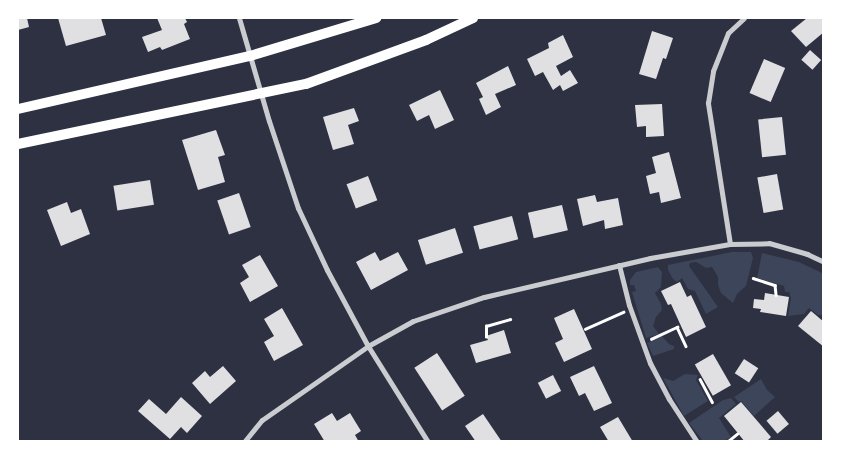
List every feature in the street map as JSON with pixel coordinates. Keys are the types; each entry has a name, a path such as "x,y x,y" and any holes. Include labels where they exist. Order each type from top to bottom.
{"main road":[{"path":"18,108 250,56 376,18"},
{"path":"18,144 261,94 315,80 426,40 473,18"}],"street":[{"path":"240,18 261,94 298,208 368,346 428,442"},
{"path":"730,244 708,103 713,71 728,33 744,18"},
{"path":"244,442 262,420 368,346 413,321 475,300 619,265 730,244 769,243 807,254 824,262"},
{"path":"619,265 631,309 650,363 669,399 697,442"}],"path":[{"path":"753,278 775,285 776,295"},
{"path":"585,329 631,309"},
{"path":"486,337 486,326 510,319"},
{"path":"643,343 677,327 686,346"},
{"path":"700,380 712,402"},
{"path":"727,442 737,434"}],"shaded area":[{"path":"732,252 751,252 753,258 746,286 737,294 733,303 721,293 718,277 712,267 706,268 696,262 690,263 689,266 718,307 706,314 695,291 688,289 682,278 677,282 673,279 668,270 668,265"},
{"path":"762,253 799,262 824,274 823,315 818,315 809,308 804,314 788,316 791,298 789,292 785,292 784,286 757,278"},
{"path":"658,267 662,272 661,287 655,293 662,310 656,317 653,326 659,334 646,338 632,292 636,291 634,285 630,285 630,280 636,272"},
{"path":"662,336 669,344 674,346 674,349 653,356 647,343"},
{"path":"685,374 698,375 696,380 708,401 684,416 663,378 673,381"},
{"path":"761,379 767,390 775,397 754,416 741,401 739,402 734,397"},
{"path":"731,398 736,404 719,418 731,437 725,441 703,441 689,423 723,400"}],"building":[{"path":"18,18 27,18 29,27 18,30"},
{"path":"58,18 101,18 106,35 66,46"},
{"path":"157,18 185,18 187,22 184,24 190,39 162,50 160,47 148,52 142,37 162,30"},
{"path":"807,18 824,18 824,32 806,47 791,31"},
{"path":"652,31 673,38 666,59 663,58 656,79 639,74"},
{"path":"563,35 573,57 556,66 561,76 570,70 578,83 563,91 560,85 553,90 543,72 535,76 527,59 549,48 548,43"},
{"path":"810,50 821,60 812,70 801,60"},
{"path":"764,59 785,68 771,102 750,93"},
{"path":"508,66 516,85 495,94 501,107 486,115 479,99 483,97 476,83"},
{"path":"440,90 454,120 435,129 429,115 417,121 409,105"},
{"path":"662,104 664,136 646,137 646,126 637,127 635,105"},
{"path":"354,108 359,121 348,125 354,144 333,150 323,117"},
{"path":"782,117 786,155 762,157 758,120"},
{"path":"216,130 225,155 218,157 225,182 198,190 182,140"},
{"path":"669,152 681,198 661,203 659,192 650,194 646,176 656,173 652,157"},
{"path":"777,174 783,209 764,213 757,177"},
{"path":"368,176 377,200 356,209 347,184"},
{"path":"150,180 154,205 117,210 113,186"},
{"path":"239,193 251,227 229,235 217,200"},
{"path":"595,195 597,202 618,198 623,225 605,229 604,220 583,226 577,199"},
{"path":"67,202 71,213 81,209 90,234 61,246 47,210"},
{"path":"562,205 568,230 534,238 528,213"},
{"path":"512,216 518,239 480,250 473,226"},
{"path":"455,228 463,253 426,265 418,240"},
{"path":"375,252 380,261 398,252 408,270 371,290 356,262"},
{"path":"260,255 278,286 250,302 240,283 249,277 242,265"},
{"path":"680,282 687,297 691,295 706,327 686,337 671,304 668,305 661,291"},
{"path":"765,293 789,297 786,316 760,312 761,309 753,308 754,299 764,300"},
{"path":"282,308 303,345 274,361 264,342 274,336 264,319"},
{"path":"574,309 592,349 564,362 555,343 563,339 554,318"},
{"path":"811,311 824,322 824,347 798,326"},
{"path":"504,330 511,353 476,363 470,345 488,340 486,336"},
{"path":"437,353 465,396 442,410 414,368"},
{"path":"713,354 731,385 713,396 695,364"},
{"path":"744,359 758,368 749,383 735,373"},
{"path":"223,366 236,381 210,404 192,383 205,371 210,377"},
{"path":"594,366 612,403 594,411 585,393 579,396 570,377"},
{"path":"553,375 561,391 546,399 538,383"},
{"path":"181,397 202,416 187,433 181,427 170,439 138,411 149,399 166,414"},
{"path":"741,402 771,437 766,442 745,442 724,416"},
{"path":"778,411 789,424 777,434 767,421"},
{"path":"332,413 337,421 350,413 361,431 355,435 359,442 325,442 314,424"},
{"path":"483,414 502,442 476,442 465,426"},
{"path":"618,417 633,442 609,442 600,427"}]}
